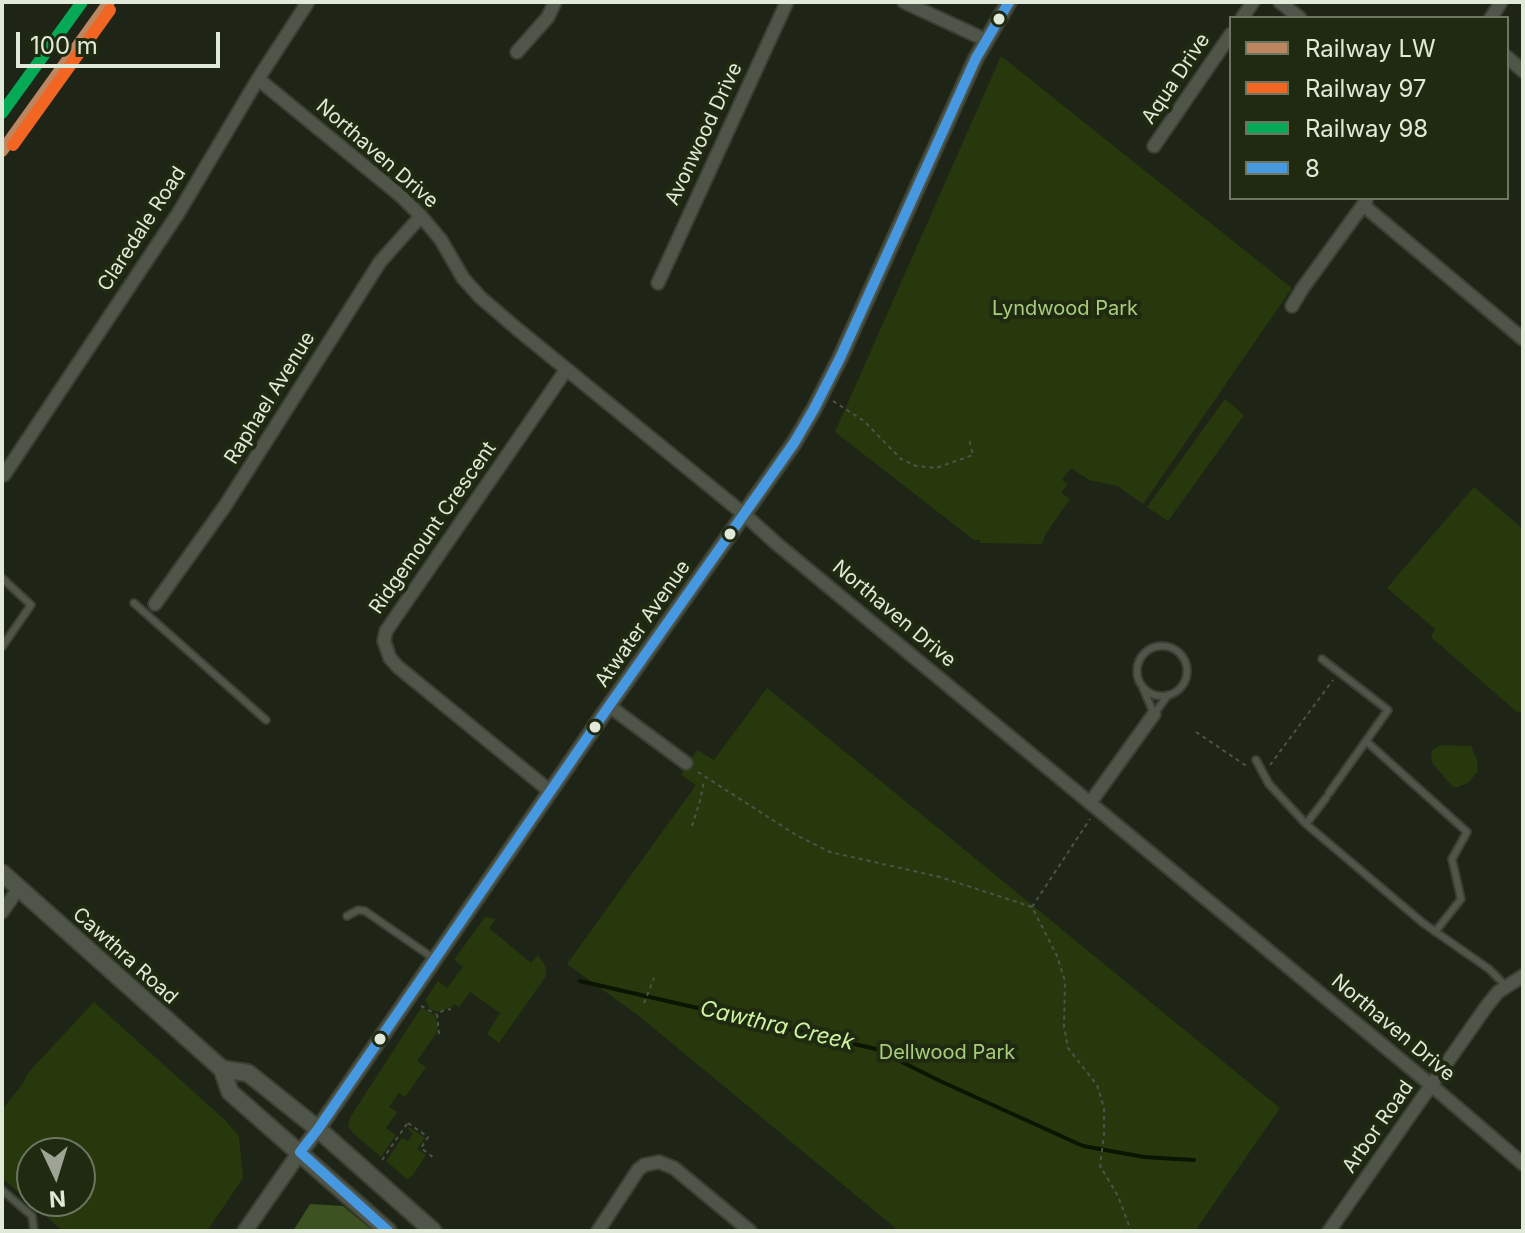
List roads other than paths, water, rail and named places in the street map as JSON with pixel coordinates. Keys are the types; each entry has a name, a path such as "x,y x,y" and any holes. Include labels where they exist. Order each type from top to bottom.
{"main road":[{"name":"Cawthra Road","path":"2,873 222,1069 230,1092 388,1231"},
{"name":"Cawthra Road","path":"222,1069 248,1073 318,1129 433,1231"}],"street":[{"name":"Claredale Road","path":"4,475 179,212 308,2"},
{"path":"517,52 548,17 555,2"},
{"name":"Avonwood Drive","path":"658,283 787,2"},
{"path":"904,2 986,40"},
{"name":"Atwater Avenue","path":"245,1231 794,443 822,393 986,40 1009,2"},
{"path":"1280,2 1298,16"},
{"name":"Aqua Drive","path":"1154,146 1229,37"},
{"name":"Northaven Drive","path":"258,79 421,216 441,240 463,278 480,297 1523,1164"},
{"path":"1292,306 1365,201 1523,339"},
{"name":"Raphael Avenue","path":"155,604 225,506 380,262 421,216"},
{"name":"Ridgemount Crescent","path":"551,792 398,667 390,658 384,641 386,631 566,370"},
{"path":"609,706 686,763"},
{"path":"1094,806 1154,714"},
{"path":"2,912 19,888"},
{"name":"Arbor Road","path":"1329,1231 1486,1007 1498,992 1523,976"},
{"path":"598,1231 638,1170 644,1165 659,1162 674,1168 750,1231"}],"lane":[{"path":"2,578 31,605 2,647"},
{"path":"134,603 266,720"},
{"path":"1139,682 1151,694 1160,696 1180,688 1187,673 1186,665 1182,657 1168,647 1159,646 1143,654 1137,673 1139,682 1154,714 1168,695"},
{"path":"1306,824 1388,710 1322,659"},
{"path":"1366,741 1467,832 1452,859 1461,899 1435,932"},
{"path":"1256,760 1269,784 1306,824 1435,932 1489,969 1506,986"},
{"path":"347,916 358,910 365,911 436,960"},
{"path":"2,1190 32,1216 34,1231"}],"waterway":[{"name":"Cawthra Creek","path":"580,981 876,1049 1083,1146 1144,1157 1194,1160"}],"rail line":[{"name":"98","path":"2,113 82,2"},
{"name":"LW","path":"2,151 109,2"},
{"name":"97","path":"13,145 110,10"}],"park label":[{"name":"Lyndwood Park","path":"1065,309"},
{"name":"Dellwood Park","path":"947,1053"}]}
